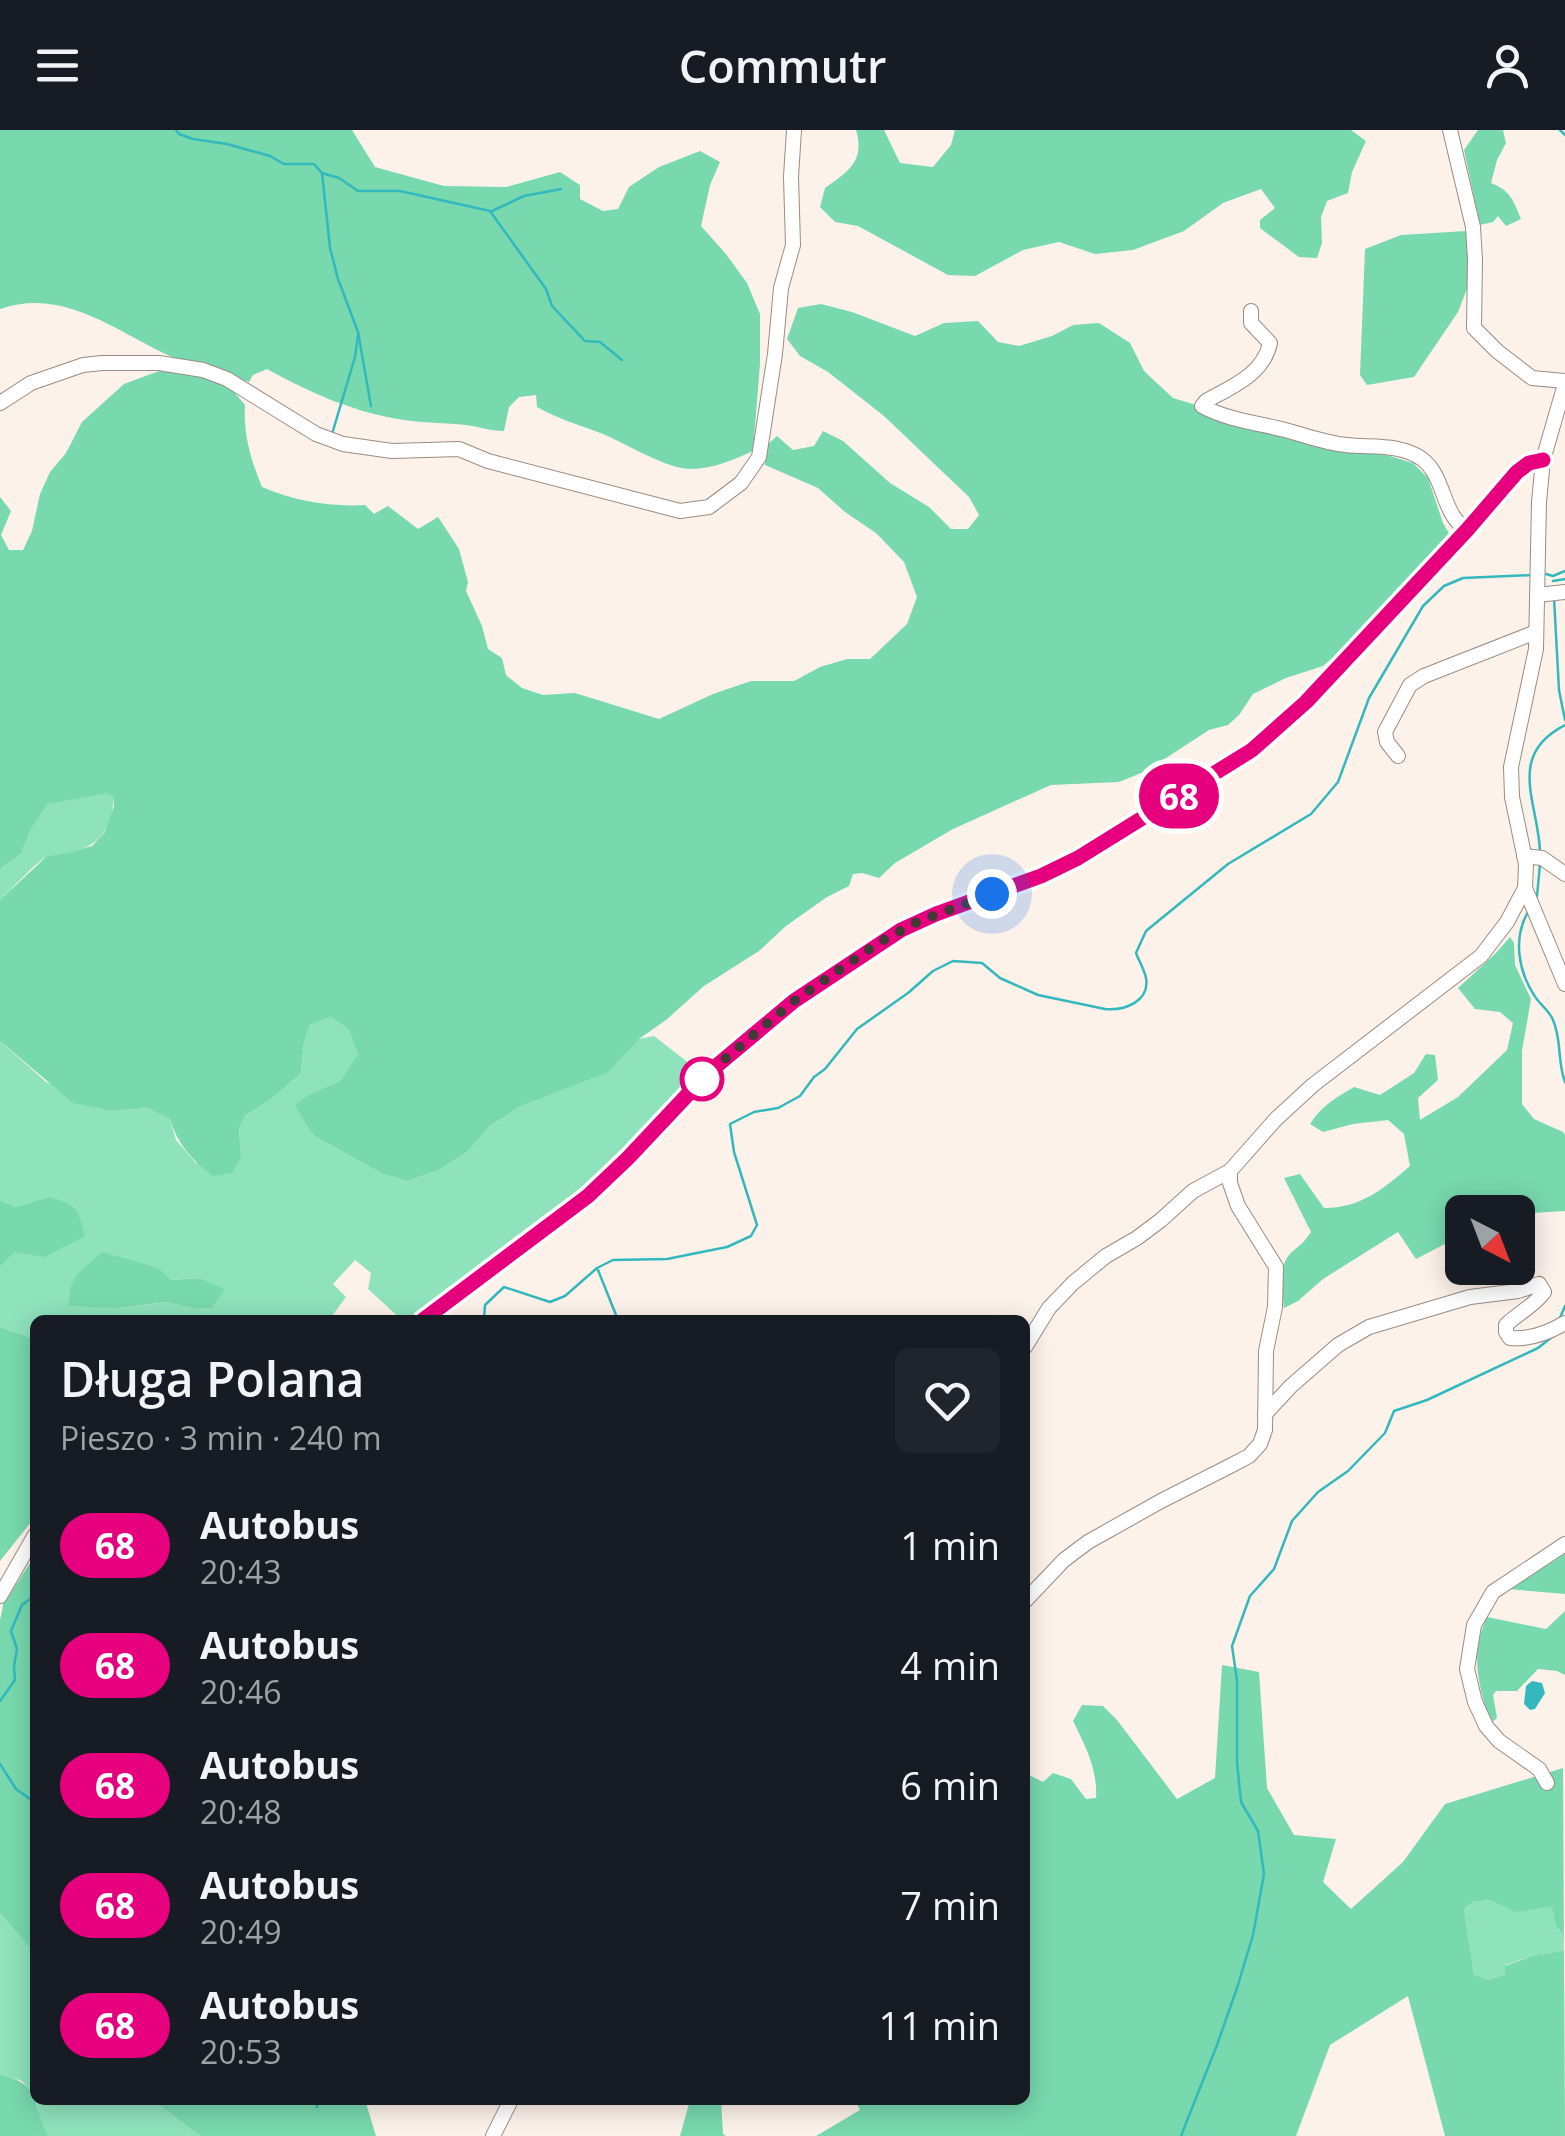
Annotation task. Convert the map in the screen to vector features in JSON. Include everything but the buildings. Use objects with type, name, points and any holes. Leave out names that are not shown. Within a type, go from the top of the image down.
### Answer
[{"type":"street","points":[[0,403],[31,383],[83,366],[158,363],[203,370],[228,379],[316,434],[342,444],[392,450],[458,448],[504,466],[680,511],[709,507],[741,483],[759,457],[781,288],[793,246],[794,130]]},
{"type":"street","points":[[1030,1339],[1049,1308],[1072,1283],[1149,1229],[1194,1190],[1230,1171],[1313,1084],[1481,956],[1508,922],[1525,888],[1532,857],[1512,797],[1510,768],[1547,592],[1538,568],[1540,481],[1565,383],[1532,378],[1474,328],[1473,227],[1450,130]]},
{"type":"street","points":[[1251,312],[1251,324],[1270,343],[1266,358],[1244,380],[1202,406],[1317,440],[1376,446],[1422,458],[1457,524],[1467,530]]},
{"type":"street","points":[[430,1315],[588,1196],[708,1073],[794,1001],[901,930],[1078,858],[1252,750],[1306,702],[1517,472],[1529,463],[1543,460]]},
{"type":"street","points":[[1507,485],[1521,480],[1540,481]]},
{"type":"street","points":[[1398,756],[1387,742],[1386,732],[1410,685],[1536,632]]},
{"type":"street","points":[[1532,857],[1565,874]]},
{"type":"street","points":[[1525,888],[1565,984]]},
{"type":"street","points":[[1030,1596],[1088,1542],[1249,1456],[1260,1444],[1265,1430],[1266,1351],[1275,1307],[1276,1267],[1238,1206],[1230,1171]]},
{"type":"street","points":[[1265,1414],[1320,1360],[1369,1326],[1470,1297],[1539,1284],[1544,1292],[1506,1325],[1506,1332],[1510,1338],[1521,1339],[1559,1326]]},
{"type":"street","points":[[1546,1783],[1539,1769],[1499,1741],[1486,1726],[1467,1669],[1474,1625],[1493,1592],[1565,1544]]},
{"type":"street","points":[[0,1596],[30,1545]]},
{"type":"street","points":[[493,2136],[508,2105]]},
{"type":"green space","points":[[0,130],[352,130],[375,167],[444,186],[506,187],[560,172],[580,185],[580,199],[603,211],[618,209],[629,187],[659,167],[700,151],[720,162],[710,185],[701,226],[747,283],[760,314],[753,451],[708,467],[682,468],[537,407],[536,395],[519,397],[509,407],[504,431],[386,417],[334,401],[267,369],[253,375],[249,382],[190,364],[72,309],[25,303],[0,309]]},
{"type":"green space","points":[[856,130],[884,130],[900,163],[933,167],[951,145],[955,130],[1351,130],[1366,141],[1352,172],[1348,193],[1327,201],[1321,217],[1322,243],[1317,258],[1299,257],[1260,228],[1260,220],[1275,208],[1261,189],[1223,203],[1184,231],[1133,250],[1095,254],[1059,242],[1023,250],[975,276],[948,275],[858,226],[835,222],[820,207],[825,188],[853,164],[858,150]]},
{"type":"green space","points":[[1478,130],[1503,130],[1506,143],[1491,183],[1510,197],[1521,219],[1506,226],[1498,216],[1493,222],[1480,225],[1464,150]]},
{"type":"green space","points":[[1466,231],[1470,281],[1458,312],[1414,377],[1367,385],[1360,375],[1365,249],[1401,235]]},
{"type":"green space","points":[[821,304],[915,336],[944,323],[978,321],[998,342],[1019,346],[1073,325],[1099,323],[1130,343],[1144,371],[1173,398],[1220,419],[1334,451],[1373,451],[1413,463],[1428,478],[1451,537],[1323,666],[1253,694],[1228,725],[1209,730],[1146,771],[1119,782],[1051,785],[953,829],[895,863],[879,878],[853,874],[849,886],[827,897],[759,951],[704,986],[639,1039],[608,1072],[521,1106],[490,1126],[468,1151],[439,1170],[407,1181],[381,1173],[309,1130],[295,1105],[311,1093],[340,1081],[358,1054],[349,1030],[331,1017],[310,1025],[301,1073],[246,1115],[239,1128],[241,1157],[232,1173],[213,1176],[187,1151],[170,1119],[148,1108],[113,1111],[73,1103],[0,1041],[0,900],[47,856],[92,846],[105,832],[114,806],[113,797],[107,793],[47,804],[21,854],[0,869],[0,497],[11,511],[1,535],[9,550],[23,550],[50,472],[66,453],[82,422],[124,384],[159,371],[182,372],[213,380],[234,392],[245,405],[249,447],[262,487],[312,502],[365,505],[374,514],[388,506],[418,529],[438,517],[459,549],[468,582],[466,591],[488,649],[502,658],[506,675],[522,688],[543,695],[575,693],[659,719],[751,681],[794,681],[847,659],[870,659],[907,624],[917,597],[904,562],[876,533],[818,488],[765,465],[765,447],[777,436],[793,450],[814,446],[823,431],[843,441],[890,483],[929,507],[951,529],[968,529],[979,515],[969,497],[884,416],[828,372],[800,356],[787,339],[798,308]]},
{"type":"green space","points":[[107,792],[113,797],[113,808],[103,834],[80,850],[46,857],[0,900],[0,869],[21,854],[46,804]]},
{"type":"green space","points":[[1510,937],[1515,965],[1531,999],[1522,1051],[1522,1104],[1534,1119],[1565,1135],[1565,1211],[1535,1213],[1535,1195],[1445,1195],[1445,1244],[1416,1259],[1398,1232],[1284,1308],[1285,1263],[1311,1232],[1284,1178],[1300,1174],[1324,1208],[1337,1207],[1371,1196],[1410,1166],[1404,1134],[1388,1120],[1323,1132],[1310,1124],[1324,1107],[1354,1087],[1380,1095],[1414,1073],[1426,1054],[1435,1055],[1438,1080],[1418,1098],[1420,1120],[1458,1097],[1507,1050],[1513,1023],[1500,1012],[1475,1009],[1458,988]]},
{"type":"green space","points":[[331,1017],[349,1030],[359,1053],[340,1081],[311,1093],[296,1106],[309,1130],[381,1173],[407,1181],[439,1170],[468,1151],[490,1126],[521,1106],[553,1093],[639,1039],[654,1036],[703,1074],[610,1166],[512,1246],[418,1315],[397,1315],[368,1289],[371,1273],[355,1260],[333,1284],[346,1297],[333,1315],[30,1315],[30,1337],[0,1327],[0,1267],[15,1252],[49,1197],[15,1207],[0,1200],[0,1041],[46,1082],[113,1111],[149,1108],[170,1119],[176,1140],[196,1163],[241,1157],[239,1128],[246,1115],[301,1073],[310,1025]],"holes":[[[200,1278],[224,1289],[212,1308],[196,1309],[168,1302],[118,1308],[170,1280]]]},
{"type":"green space","points":[[49,1197],[75,1209],[85,1236],[45,1257],[15,1252],[0,1267],[0,1200],[15,1207]]},
{"type":"green space","points":[[102,1252],[158,1268],[171,1280],[200,1278],[225,1289],[212,1308],[196,1309],[167,1302],[118,1308],[69,1306],[73,1281]]},
{"type":"green space","points":[[0,1327],[30,1337],[30,1523],[0,1561]]},
{"type":"green space","points":[[1565,1551],[1565,1594],[1508,1589],[1550,1563]]},
{"type":"green space","points":[[30,1563],[30,1948],[0,1913],[0,1581],[5,1602]]},
{"type":"green space","points":[[1565,1611],[1565,1675],[1538,1669],[1517,1691],[1496,1691],[1493,1695],[1497,1718],[1490,1724],[1477,1657],[1487,1617],[1546,1629]]},
{"type":"green space","points":[[1222,1665],[1259,1672],[1267,1788],[1294,1835],[1336,1839],[1323,1882],[1351,1909],[1403,1862],[1445,1804],[1563,1768],[1564,1951],[1565,2136],[1445,2136],[1408,1996],[1330,2045],[1296,2136],[816,2136],[860,2110],[858,2105],[1030,2105],[1030,1776],[1043,1782],[1053,1773],[1071,1779],[1086,1799],[1096,1798],[1093,1768],[1073,1721],[1082,1705],[1103,1706],[1177,1799],[1215,1778]],"holes":[[[1490,1900],[1516,1912],[1552,1906],[1556,1926],[1563,1935],[1564,1951],[1532,1956],[1505,1966],[1505,1974],[1489,1980],[1474,1974],[1464,1909],[1473,1902]]]},
{"type":"green space","points":[[1490,1900],[1502,1905],[1553,1906],[1564,1952],[1532,1956],[1506,1965],[1505,1974],[1489,1980],[1474,1974],[1464,1909],[1473,1902]]},
{"type":"green space","points":[[0,1913],[30,1948],[30,2090],[22,2081],[0,2074]]},
{"type":"green space","points":[[0,2074],[30,2090],[30,2105],[37,2105],[49,2136],[0,2136]]},
{"type":"green space","points":[[37,2105],[159,2105],[200,2136],[49,2136]]},
{"type":"green space","points":[[159,2105],[367,2105],[376,2136],[200,2136]]},
{"type":"green space","points":[[689,2105],[721,2105],[726,2136],[680,2136]]},
{"type":"water","points":[[1532,1681],[1542,1683],[1545,1693],[1535,1709],[1530,1710],[1524,1704],[1526,1686]]},
{"type":"waterway","points":[[176,130],[193,139],[227,144],[284,164],[314,164],[322,173],[339,178],[358,191],[400,191],[490,211],[546,289],[552,306],[585,341],[600,342],[622,360]]},
{"type":"waterway","points":[[1560,130],[1565,135]]},
{"type":"waterway","points":[[322,173],[330,248],[358,332],[371,406]]},
{"type":"waterway","points":[[492,211],[524,196],[561,189]]},
{"type":"waterway","points":[[332,434],[358,335]]},
{"type":"waterway","points":[[1546,574],[1553,576],[1565,571]]},
{"type":"waterway","points":[[484,1315],[485,1305],[504,1287],[550,1302],[565,1296],[597,1268],[613,1260],[667,1259],[727,1247],[751,1236],[757,1225],[734,1152],[730,1124],[800,1096],[857,1029],[933,971],[953,961],[982,963],[1000,978],[1038,995],[1105,1009],[1134,1003],[1146,986],[1136,953],[1146,931],[1228,864],[1311,814],[1338,782],[1369,698],[1423,606],[1444,586],[1463,578],[1533,575]]},
{"type":"waterway","points":[[1553,581],[1565,579]]},
{"type":"waterway","points":[[1554,598],[1559,690],[1565,720]]},
{"type":"waterway","points":[[1540,851],[1531,798],[1531,765],[1536,750],[1547,737],[1565,725]]},
{"type":"waterway","points":[[1535,901],[1540,864]]},
{"type":"waterway","points":[[1528,912],[1520,932],[1521,965],[1534,995],[1553,1020],[1565,1082]]},
{"type":"waterway","points":[[598,1270],[616,1315]]},
{"type":"waterway","points":[[1559,1320],[1565,1306]]},
{"type":"waterway","points":[[1181,2136],[1237,1988],[1253,1935],[1264,1874],[1258,1831],[1241,1802],[1237,1762],[1237,1680],[1232,1646],[1250,1596],[1274,1569],[1292,1521],[1318,1492],[1348,1471],[1385,1433],[1394,1411],[1427,1400],[1538,1348],[1552,1337]]},
{"type":"waterway","points":[[0,1701],[15,1680],[17,1649],[11,1631],[22,1605],[30,1599]]},
{"type":"waterway","points":[[0,1764],[16,1789],[30,1799]]},
{"type":"bus line","name":"68","points":[[430,1315],[588,1196],[708,1073],[794,1001],[901,930],[1078,858],[1252,750],[1306,702],[1517,472],[1529,463],[1543,460]]},
{"type":"route","points":[[702,1079],[794,1001],[880,942],[917,922],[992,894]]}]
